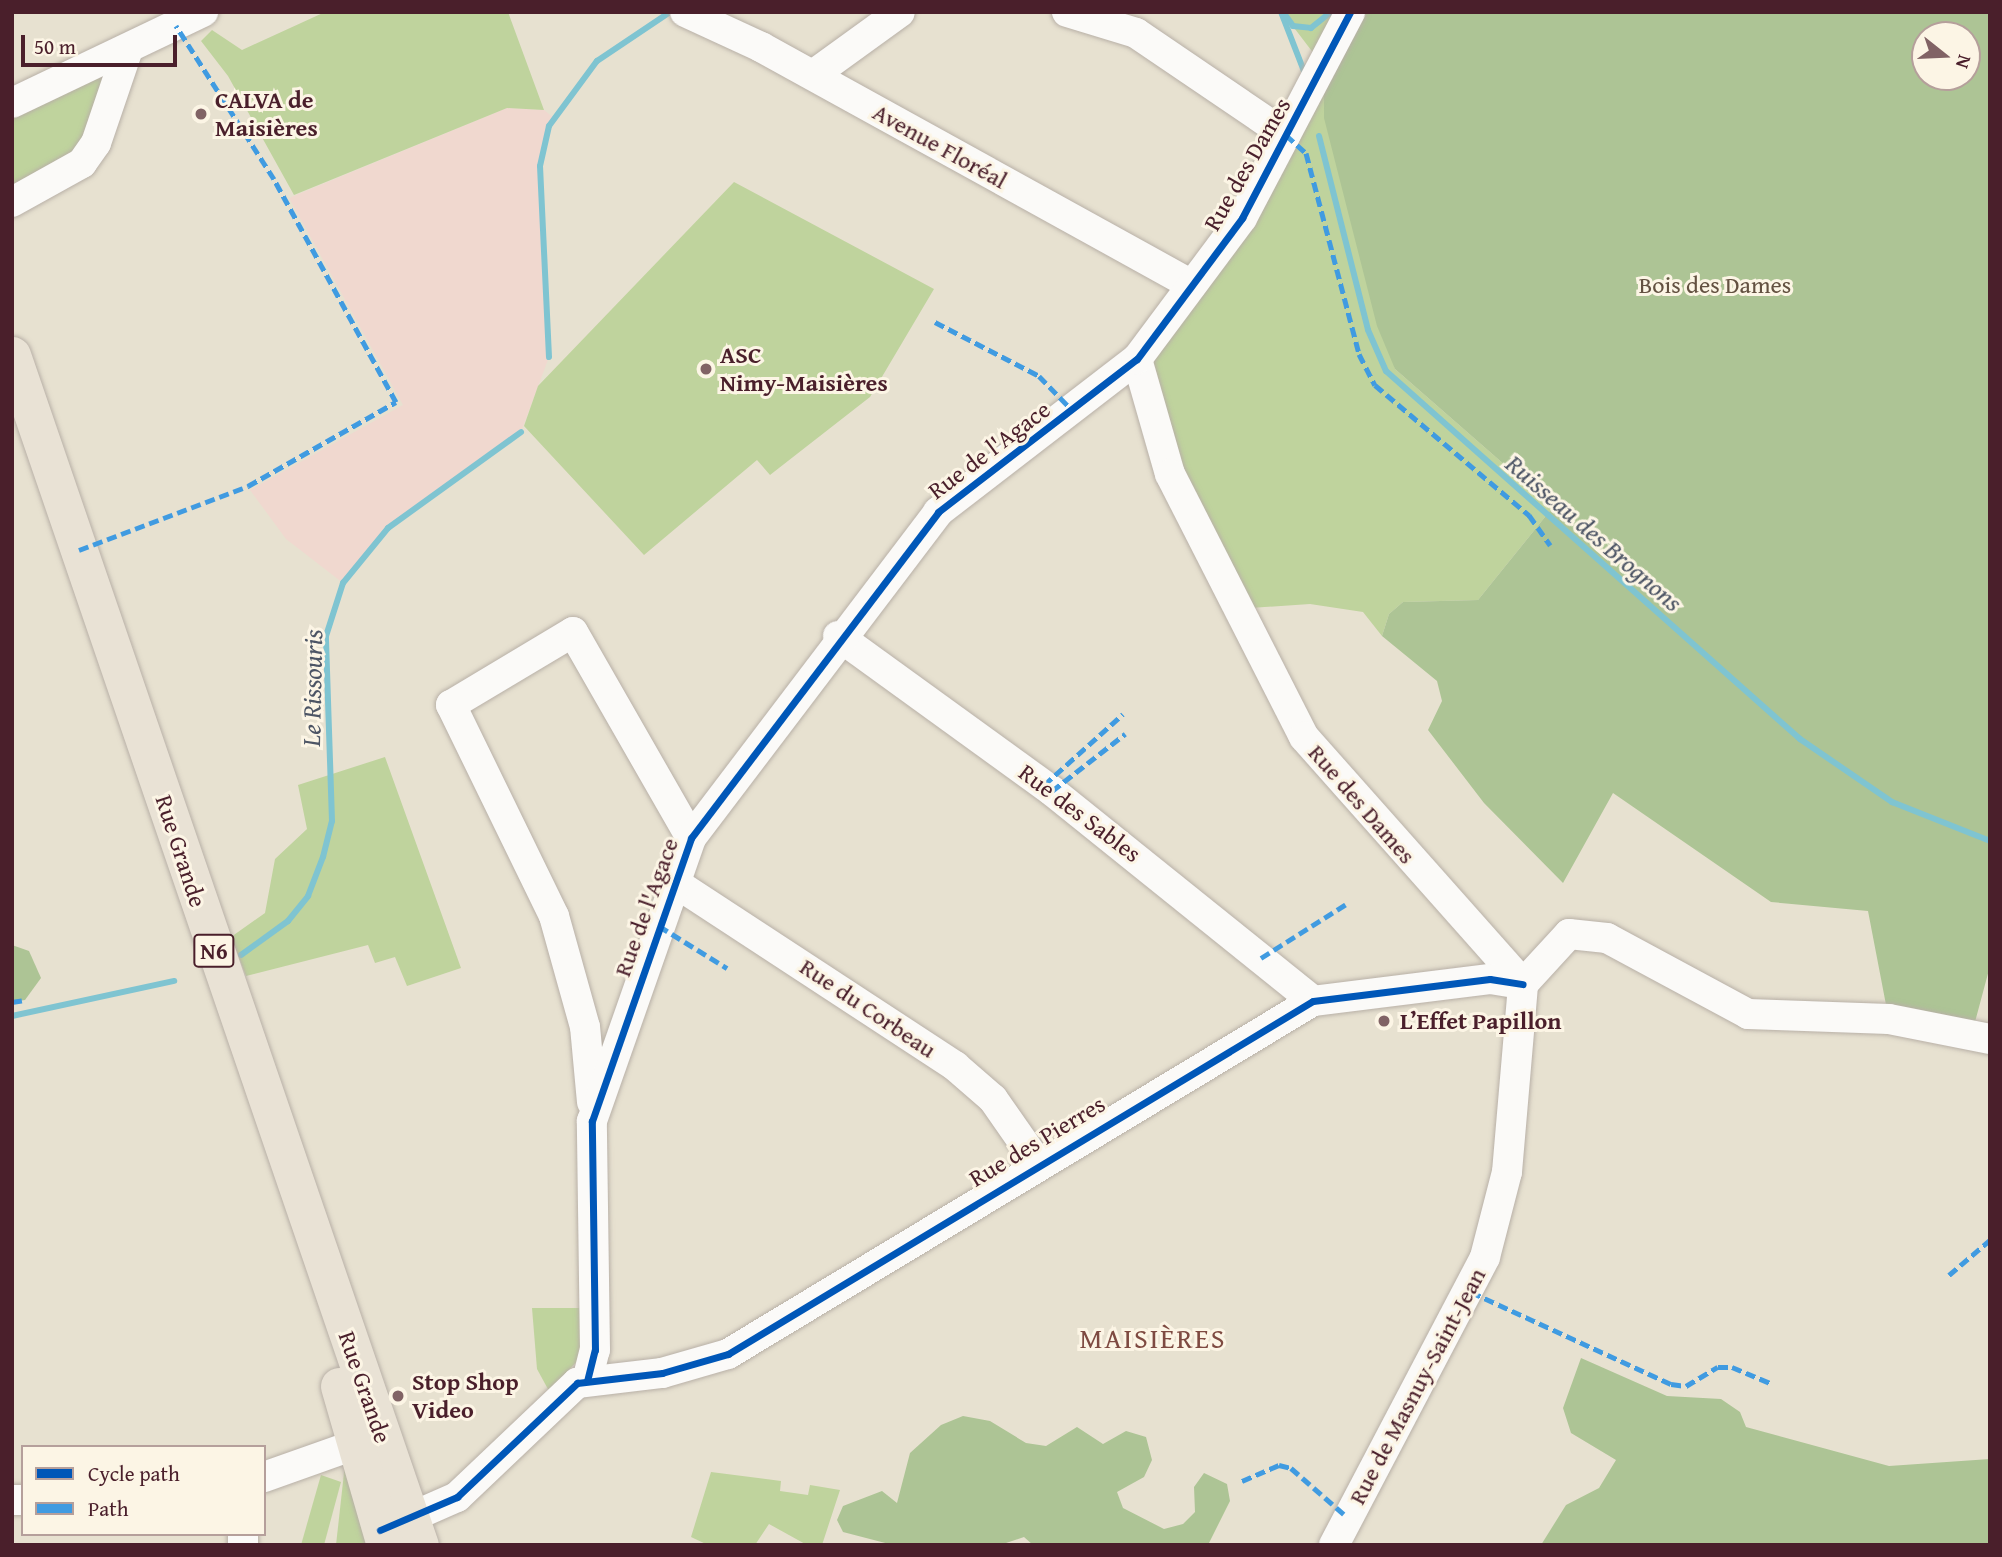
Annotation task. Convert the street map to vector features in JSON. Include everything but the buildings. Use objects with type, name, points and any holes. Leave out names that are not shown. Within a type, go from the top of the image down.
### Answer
[{"type":"main road","name":"Rue Grande","points":[[12,355],[399,1534]]},
{"type":"main road","name":"Rue Grande","points":[[12,428],[357,1444],[399,1534]]},
{"type":"street","points":[[12,103],[127,52],[203,12]]},
{"type":"street","points":[[813,75],[900,12]]},
{"type":"street","points":[[1067,12],[1136,33],[1286,135]]},
{"type":"street","name":"Rue des Dames","points":[[1350,12],[1242,218],[1137,359],[1170,474],[1304,737],[1523,984]]},
{"type":"street","name":"Avenue Floréal","points":[[686,14],[813,75],[1192,285]]},
{"type":"street","points":[[12,202],[82,163],[96,143],[127,52]]},
{"type":"street","name":"Rue de l'Agace","points":[[592,1121],[691,838],[838,636],[938,512],[1137,359]]},
{"type":"street","name":"Rue de l'Agace","points":[[587,1381],[595,1350],[592,1121],[585,1027],[554,916],[452,705],[573,632],[691,838]]},
{"type":"street","name":"Rue des Sables","points":[[838,636],[1052,791],[1314,1002]]},
{"type":"street","name":"Rue du Corbeau","points":[[674,882],[955,1066],[993,1099],[1037,1162]]},
{"type":"street","points":[[1523,984],[1544,954],[1580,931],[1607,938],[1748,1014],[1889,1019],[1990,1039]]},
{"type":"street","name":"Rue des Pierres","points":[[587,1381],[662,1373],[728,1354],[1037,1162],[1314,1002],[1490,979],[1523,984]]},
{"type":"street","name":"Rue de Masnuy-Saint-Jean","points":[[1335,1545],[1485,1257],[1507,1172],[1523,984]]},
{"type":"street","points":[[399,1534],[457,1497],[566,1390],[587,1381]]},
{"type":"street","points":[[266,1476],[357,1444]]},
{"type":"shaded area","points":[[507,108],[544,110],[554,118],[540,166],[549,357],[521,432],[388,528],[343,583],[286,539],[250,490],[403,405],[289,198]]},
{"type":"green space","points":[[325,12],[508,12],[544,110],[507,108],[294,195],[228,76],[201,41],[212,30],[242,50]]},
{"type":"green space","points":[[1282,12],[1350,12],[1395,369],[1553,507],[1478,600],[1403,602],[1389,614],[1382,636],[1363,612],[1310,604],[1235,609],[1137,359],[1324,67]]},
{"type":"green space","name":"Bois des Dames","points":[[1350,12],[1990,12],[1990,966],[1975,1022],[1887,1010],[1868,911],[1771,902],[1613,793],[1563,883],[1484,803],[1428,730],[1442,701],[1437,681],[1382,636],[1389,614],[1403,602],[1478,600],[1553,507],[1395,369],[1377,326],[1324,118],[1324,66]]},
{"type":"green space","points":[[99,72],[106,78],[77,153],[12,192],[12,114]]},
{"type":"green space","name":"ASC Nimy-Maisières","points":[[734,182],[934,289],[870,397],[770,475],[757,460],[644,555],[524,426],[538,386]]},
{"type":"green space","points":[[385,757],[461,968],[407,986],[395,957],[375,963],[368,945],[246,976],[231,937],[265,913],[275,859],[307,829],[298,785]]},
{"type":"green space","points":[[12,945],[29,951],[41,978],[25,1000],[12,1002]]},
{"type":"green space","points":[[532,1308],[583,1308],[581,1357],[549,1391],[537,1369]]},
{"type":"green space","points":[[1581,1358],[1667,1396],[1721,1399],[1740,1412],[1746,1427],[1889,1466],[1990,1459],[1990,1545],[1541,1545],[1566,1505],[1599,1488],[1616,1460],[1571,1433],[1563,1408]]},
{"type":"green space","points":[[963,1416],[990,1421],[1026,1443],[1046,1446],[1077,1427],[1103,1444],[1126,1431],[1146,1437],[1152,1460],[1144,1477],[1117,1492],[1123,1508],[1164,1529],[1183,1524],[1195,1512],[1194,1487],[1204,1473],[1227,1484],[1230,1501],[1208,1545],[1033,1545],[1024,1537],[1000,1545],[893,1545],[843,1532],[837,1520],[843,1506],[882,1491],[897,1503],[910,1453],[941,1425]]},
{"type":"green space","points":[[345,1464],[371,1545],[336,1545]]},
{"type":"green space","points":[[711,1472],[781,1481],[780,1491],[808,1495],[810,1485],[840,1490],[822,1545],[807,1545],[769,1524],[755,1545],[708,1545],[691,1537]]},
{"type":"green space","points":[[321,1475],[341,1482],[324,1545],[301,1545]]},
{"type":"waterway","points":[[549,357],[540,166],[549,126],[597,61],[670,12]]},
{"type":"waterway","points":[[1281,12],[1305,74]]},
{"type":"waterway","name":"Le Rissouris","points":[[1283,12],[1293,26],[1311,28],[1331,12]]},
{"type":"waterway","name":"Ruisseau des Brognons","points":[[1319,136],[1368,330],[1386,371],[1800,739],[1892,802],[1990,841]]},
{"type":"waterway","name":"Le Rissouris","points":[[241,955],[288,921],[308,896],[323,857],[332,821],[326,636],[343,583],[388,528],[521,432]]},
{"type":"waterway","points":[[12,1016],[174,981]]},
{"type":"marked path","points":[[79,550],[248,486],[396,402],[274,179],[176,26]]},
{"type":"marked path","points":[[1286,135],[1306,153],[1359,354],[1375,385],[1529,515],[1550,545]]},
{"type":"marked path","points":[[935,322],[1039,376],[1073,411]]},
{"type":"marked path","points":[[1044,785],[1123,714]]},
{"type":"marked path","points":[[1052,791],[1125,734]]},
{"type":"marked path","points":[[1261,958],[1348,903]]},
{"type":"marked path","points":[[659,926],[727,968]]},
{"type":"marked path","points":[[12,1002],[25,1000]]},
{"type":"marked path","points":[[1949,1275],[1990,1240]]},
{"type":"marked path","points":[[1471,1292],[1671,1384],[1686,1386],[1718,1367],[1732,1367],[1770,1383]]},
{"type":"marked path","points":[[1242,1481],[1279,1465],[1291,1468],[1347,1517]]},
{"type":"cycle path","points":[[587,1381],[595,1350],[592,1121],[691,838],[938,512],[1137,359],[1242,218],[1350,12]]},
{"type":"cycle path","points":[[380,1530],[457,1497],[577,1383],[662,1373],[728,1354],[1313,1001],[1490,979],[1523,984]]},
{"type":"place","name":"CALVA de Maisières","points":[[201,114]]},
{"type":"place","name":"ASC Nimy-Maisières","points":[[706,369]]},
{"type":"place","name":"L’Effet Papillon","points":[[1384,1021]]},
{"type":"place","name":"Stop Shop Video","points":[[398,1396]]},
{"type":"district","name":"MAISIÈRES","points":[[1153,1338]]}]
